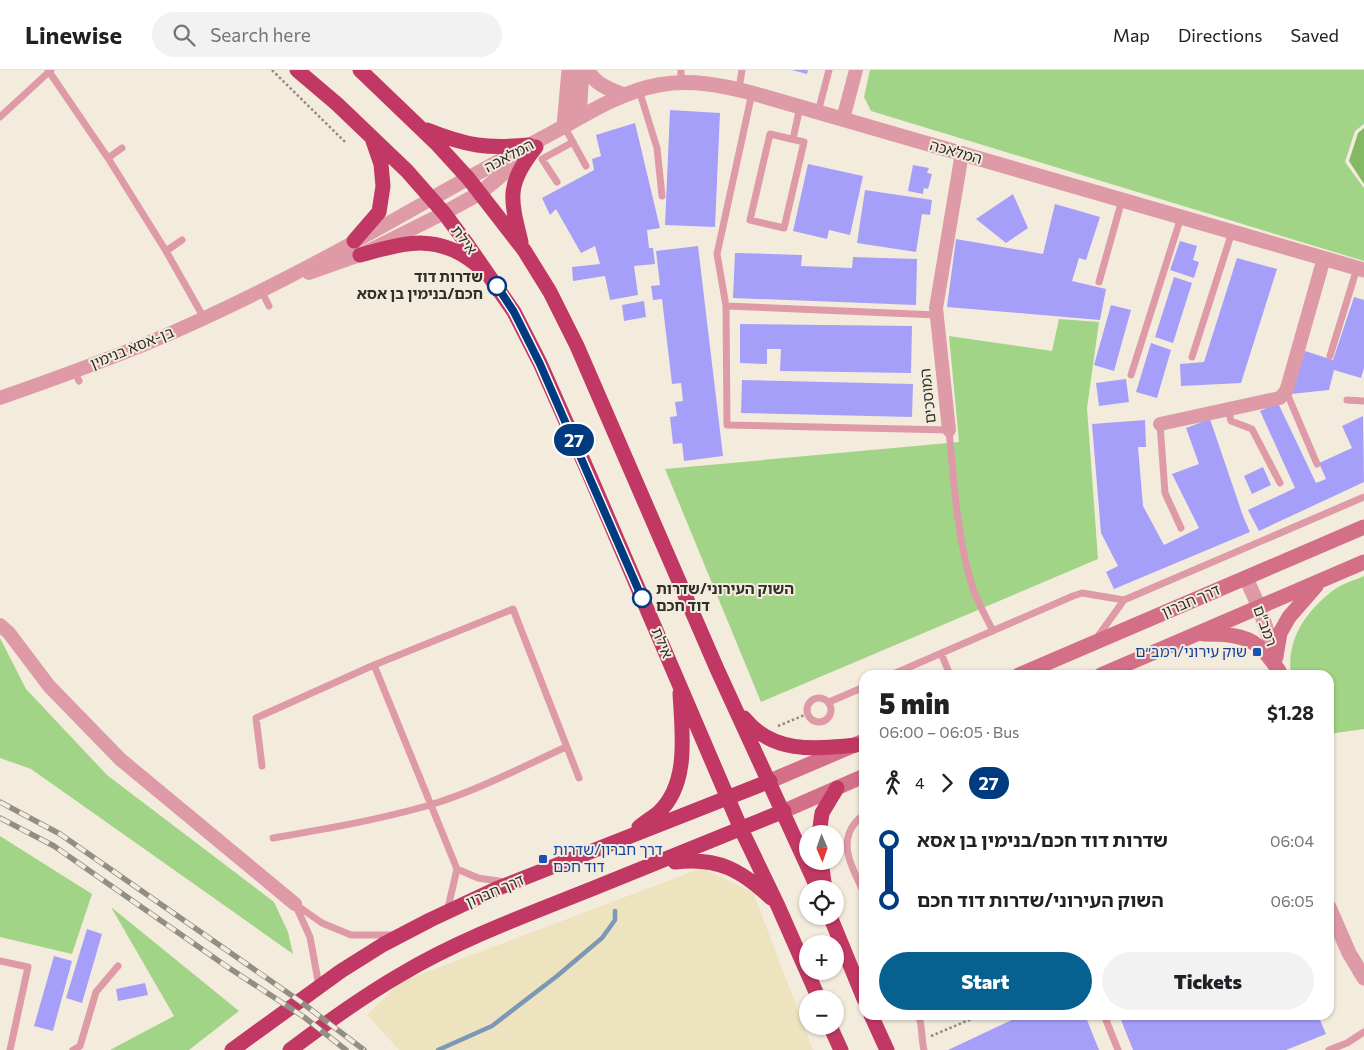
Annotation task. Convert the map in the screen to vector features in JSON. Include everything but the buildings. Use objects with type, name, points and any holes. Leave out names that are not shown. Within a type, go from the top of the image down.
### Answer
[{"type":"highway","name":"אילת","points":[[297,70],[337,104],[407,171],[444,213],[514,312],[540,364],[680,684],[741,829],[778,906],[814,990]]},
{"type":"highway","points":[[360,70],[419,126],[468,178],[524,250],[550,292],[577,346],[730,697],[814,880]]},
{"type":"highway","points":[[419,126],[463,143],[504,147],[533,146]]},
{"type":"highway","points":[[357,248],[379,212],[383,186],[382,164],[371,137]]},
{"type":"highway","points":[[524,250],[513,208],[514,186],[523,162],[533,146]]},
{"type":"highway","points":[[357,248],[426,242],[468,257],[488,273]]},
{"type":"highway","points":[[623,839],[659,812],[680,774],[683,752],[680,684]]},
{"type":"highway","points":[[730,697],[746,720],[764,737],[786,745],[810,748],[859,743]]},
{"type":"highway","name":"דרך חברון","points":[[232,1050],[319,986],[376,948],[447,912],[512,883],[770,781]]},
{"type":"highway","points":[[820,825],[822,813],[837,788]]},
{"type":"highway","points":[[290,1050],[360,1000],[401,974],[510,921],[784,811]]},
{"type":"highway","points":[[656,864],[690,860],[731,868],[751,880],[778,906]]},
{"type":"highway","points":[[834,925],[859,987]]},
{"type":"highway","points":[[873,1020],[887,1050]]},
{"type":"highway","points":[[834,1035],[841,1050]]},
{"type":"main road","name":"דרך חברון","points":[[1031,670],[1364,527]]},
{"type":"main road","points":[[1113,670],[1364,562]]},
{"type":"main road","points":[[1278,667],[1280,632],[1288,617],[1321,581]]},
{"type":"main road","points":[[1197,634],[1222,634],[1242,638],[1258,645],[1278,667]]},
{"type":"main road","name":"דרך חברון","points":[[770,781],[859,743]]},
{"type":"main road","points":[[784,811],[859,778]]},
{"type":"street","points":[[558,130],[569,70]]},
{"type":"street","points":[[579,118],[582,70]]},
{"type":"street","points":[[588,70],[590,76],[624,96]]},
{"type":"street","points":[[843,119],[856,70]]},
{"type":"street","name":"המלאכה","points":[[468,178],[533,146],[579,118],[624,96],[681,76],[745,91],[1361,269]]},
{"type":"street","name":"המלאכה","points":[[480,193],[533,146]]},
{"type":"street","name":"המוסכים","points":[[949,430],[936,316],[937,296],[962,154]]},
{"type":"street","name":"בן-אסא בנימין","points":[[357,248],[431,199],[468,178]]},
{"type":"street","name":"בן-אסא בנימין","points":[[0,398],[76,376],[261,290],[444,213],[480,193]]},
{"type":"street","points":[[1160,424],[1280,398],[1286,392],[1324,258]]},
{"type":"street","name":"רמב\"ם","points":[[1246,578],[1259,607],[1278,667]]},
{"type":"street","points":[[0,625],[9,633],[50,686],[113,752],[295,904]]},
{"type":"street","points":[[1334,920],[1364,978]]},
{"type":"street","points":[[1339,932],[1364,965]]},
{"type":"lane","points":[[742,70],[745,91],[717,254],[726,306],[727,426],[949,430]]},
{"type":"lane","points":[[818,112],[829,70]]},
{"type":"lane","points":[[0,117],[50,71],[108,158],[204,318]]},
{"type":"lane","points":[[639,90],[657,148],[662,196]]},
{"type":"lane","points":[[793,139],[800,107]]},
{"type":"lane","points":[[558,130],[573,142],[586,166]]},
{"type":"lane","points":[[770,134],[793,139],[804,142],[784,228],[750,220],[770,134]]},
{"type":"lane","points":[[557,182],[542,159],[573,142]]},
{"type":"lane","points":[[108,158],[122,148]]},
{"type":"lane","points":[[1100,282],[1122,200]]},
{"type":"lane","points":[[1131,375],[1181,217]]},
{"type":"lane","points":[[1192,357],[1232,232]]},
{"type":"lane","points":[[166,252],[182,240]]},
{"type":"lane","points":[[1330,356],[1361,269]]},
{"type":"lane","points":[[261,290],[269,306]]},
{"type":"lane","points":[[726,306],[936,316]]},
{"type":"lane","points":[[1286,392],[1317,464]]},
{"type":"lane","points":[[1347,400],[1364,401]]},
{"type":"lane","points":[[1228,409],[1231,421],[1252,430],[1280,483]]},
{"type":"lane","points":[[1160,424],[1165,492],[1181,528]]},
{"type":"lane","name":"המוסכים","points":[[949,430],[961,538],[968,571],[974,590],[993,631]]},
{"type":"lane","points":[[1093,643],[1124,600],[1364,497]]},
{"type":"lane","points":[[902,670],[1082,593],[1124,600]]},
{"type":"lane","points":[[262,766],[256,718],[374,665],[512,609],[579,778]]},
{"type":"lane","points":[[941,653],[948,670]]},
{"type":"lane","points":[[374,665],[457,869],[447,912]]},
{"type":"lane","points":[[829,702],[859,689]]},
{"type":"lane","points":[[822,697],[829,702],[831,713],[826,720],[816,722],[807,714],[807,706],[813,699],[822,697]]},
{"type":"lane","points":[[273,838],[359,823],[431,805],[566,747]]},
{"type":"lane","points":[[859,818],[850,829],[846,841],[849,859],[859,882]]},
{"type":"lane","points":[[457,869],[478,878],[512,883]]},
{"type":"lane","points":[[295,904],[322,923],[351,935],[402,935]]},
{"type":"lane","points":[[295,904],[310,937],[319,986]]},
{"type":"lane","points":[[0,962],[28,967],[10,1050]]},
{"type":"lane","points":[[73,1050],[80,1046],[96,992],[118,966]]},
{"type":"lane","points":[[921,1020],[924,1050]]},
{"type":"lane","points":[[1106,1020],[1118,1050]]},
{"type":"lane","points":[[1329,1050],[1364,1032]]},
{"type":"path","points":[[272,70],[346,143]]},
{"type":"path","points":[[760,733],[807,714]]},
{"type":"path","points":[[922,1040],[969,1020]]},
{"type":"green space","points":[[870,70],[1364,70],[1364,124],[1355,131],[1345,162],[1364,188],[1364,261],[871,111],[864,97]]},
{"type":"green space","points":[[1364,128],[1364,184],[1349,161],[1358,133]]},
{"type":"green space","points":[[1059,319],[1099,322],[1087,408],[1098,559],[761,702],[665,469],[959,442],[949,336],[1052,351]]},
{"type":"green space","points":[[1364,576],[1364,729],[1334,733],[1334,670],[1291,670],[1290,662],[1295,637],[1307,616],[1325,597],[1346,583]]},
{"type":"green space","points":[[0,638],[26,689],[107,775],[274,902],[288,932],[293,954],[31,769],[0,758]]},
{"type":"green space","points":[[0,836],[92,894],[72,954],[0,937]]},
{"type":"green space","points":[[111,907],[239,1011],[189,1050],[110,1050],[174,1016]]},
{"type":"sand","points":[[702,868],[753,892],[799,1013],[799,1035],[807,1035],[813,1050],[399,1050],[367,1015],[400,982]]},
{"type":"waterway","points":[[438,1050],[492,1026],[557,976],[602,938],[615,920],[615,911]]},
{"type":"railway","points":[[0,802],[60,834],[301,1002],[364,1050]]},
{"type":"railway","points":[[0,818],[54,846],[226,966],[304,1017],[346,1050]]},
{"type":"bus line","name":"27","points":[[497,286],[514,312],[540,364],[642,598]]},
{"type":"place","name":"שדרות דוד חכם/בנימין בן אסא","points":[[497,286]]},
{"type":"place","name":"השוק העירוני/שדרות דוד חכם","points":[[642,598]]},
{"type":"place","name":"שוק עירוני/רמב״ם","points":[[1257,652]]},
{"type":"place","name":"דרך חברון/שדרות דוד חכם","points":[[543,859]]}]
